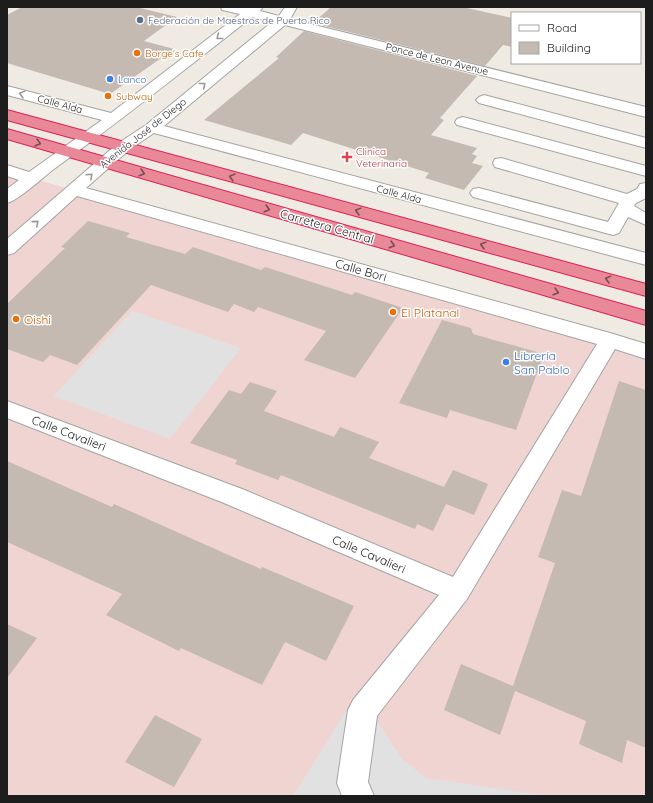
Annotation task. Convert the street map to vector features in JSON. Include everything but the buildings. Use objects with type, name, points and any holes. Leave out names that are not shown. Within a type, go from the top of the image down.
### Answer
[{"type":"highway","name":"Carretera Central","points":[[7,115],[646,290]]},
{"type":"highway","name":"Carretera Central","points":[[7,134],[646,318]]},
{"type":"street","name":"Ponce de Leon Avenue","points":[[227,7],[254,10],[282,21],[646,112]]},
{"type":"street","name":"Avenida José de Diego","points":[[7,249],[123,147],[152,128],[282,21],[291,7]]},
{"type":"street","points":[[7,198],[31,178],[114,118],[254,10]]},
{"type":"street","name":"Calle Alda","points":[[7,90],[114,118]]},
{"type":"street","points":[[484,100],[646,143]]},
{"type":"street","points":[[464,122],[646,171]]},
{"type":"street","name":"Calle Alda","points":[[152,128],[646,260]]},
{"type":"street","points":[[501,163],[626,204],[646,220]]},
{"type":"street","points":[[7,170],[31,178]]},
{"type":"street","points":[[479,193],[613,229],[626,204],[644,192],[646,188]]},
{"type":"street","name":"Calle Bori","points":[[74,190],[610,340],[646,352]]},
{"type":"street","points":[[358,796],[352,783],[363,710],[458,591],[610,340]]},
{"type":"street","name":"Calle Cavalieri","points":[[7,410],[233,496],[458,591]]},
{"type":"shaded area","points":[[7,170],[646,352],[646,796],[7,796]]},
{"type":"shaded area","points":[[132,311],[241,348],[170,439],[54,396]]},
{"type":"shaded area","points":[[358,692],[402,759],[426,778],[549,796],[293,796]]},
{"type":"place","name":"Federación de Maestros de Puerto Rico","points":[[140,20]]},
{"type":"place","name":"Borge's Cafe","points":[[137,53]]},
{"type":"place","name":"Lanco","points":[[110,79]]},
{"type":"place","name":"Subway","points":[[108,96]]},
{"type":"place","name":"Clinica Veterinaria","points":[[347,157]]},
{"type":"place","name":"El Platanal","points":[[393,312]]},
{"type":"place","name":"Oishi","points":[[16,319]]},
{"type":"place","name":"Librería San Pablo","points":[[506,362]]}]
